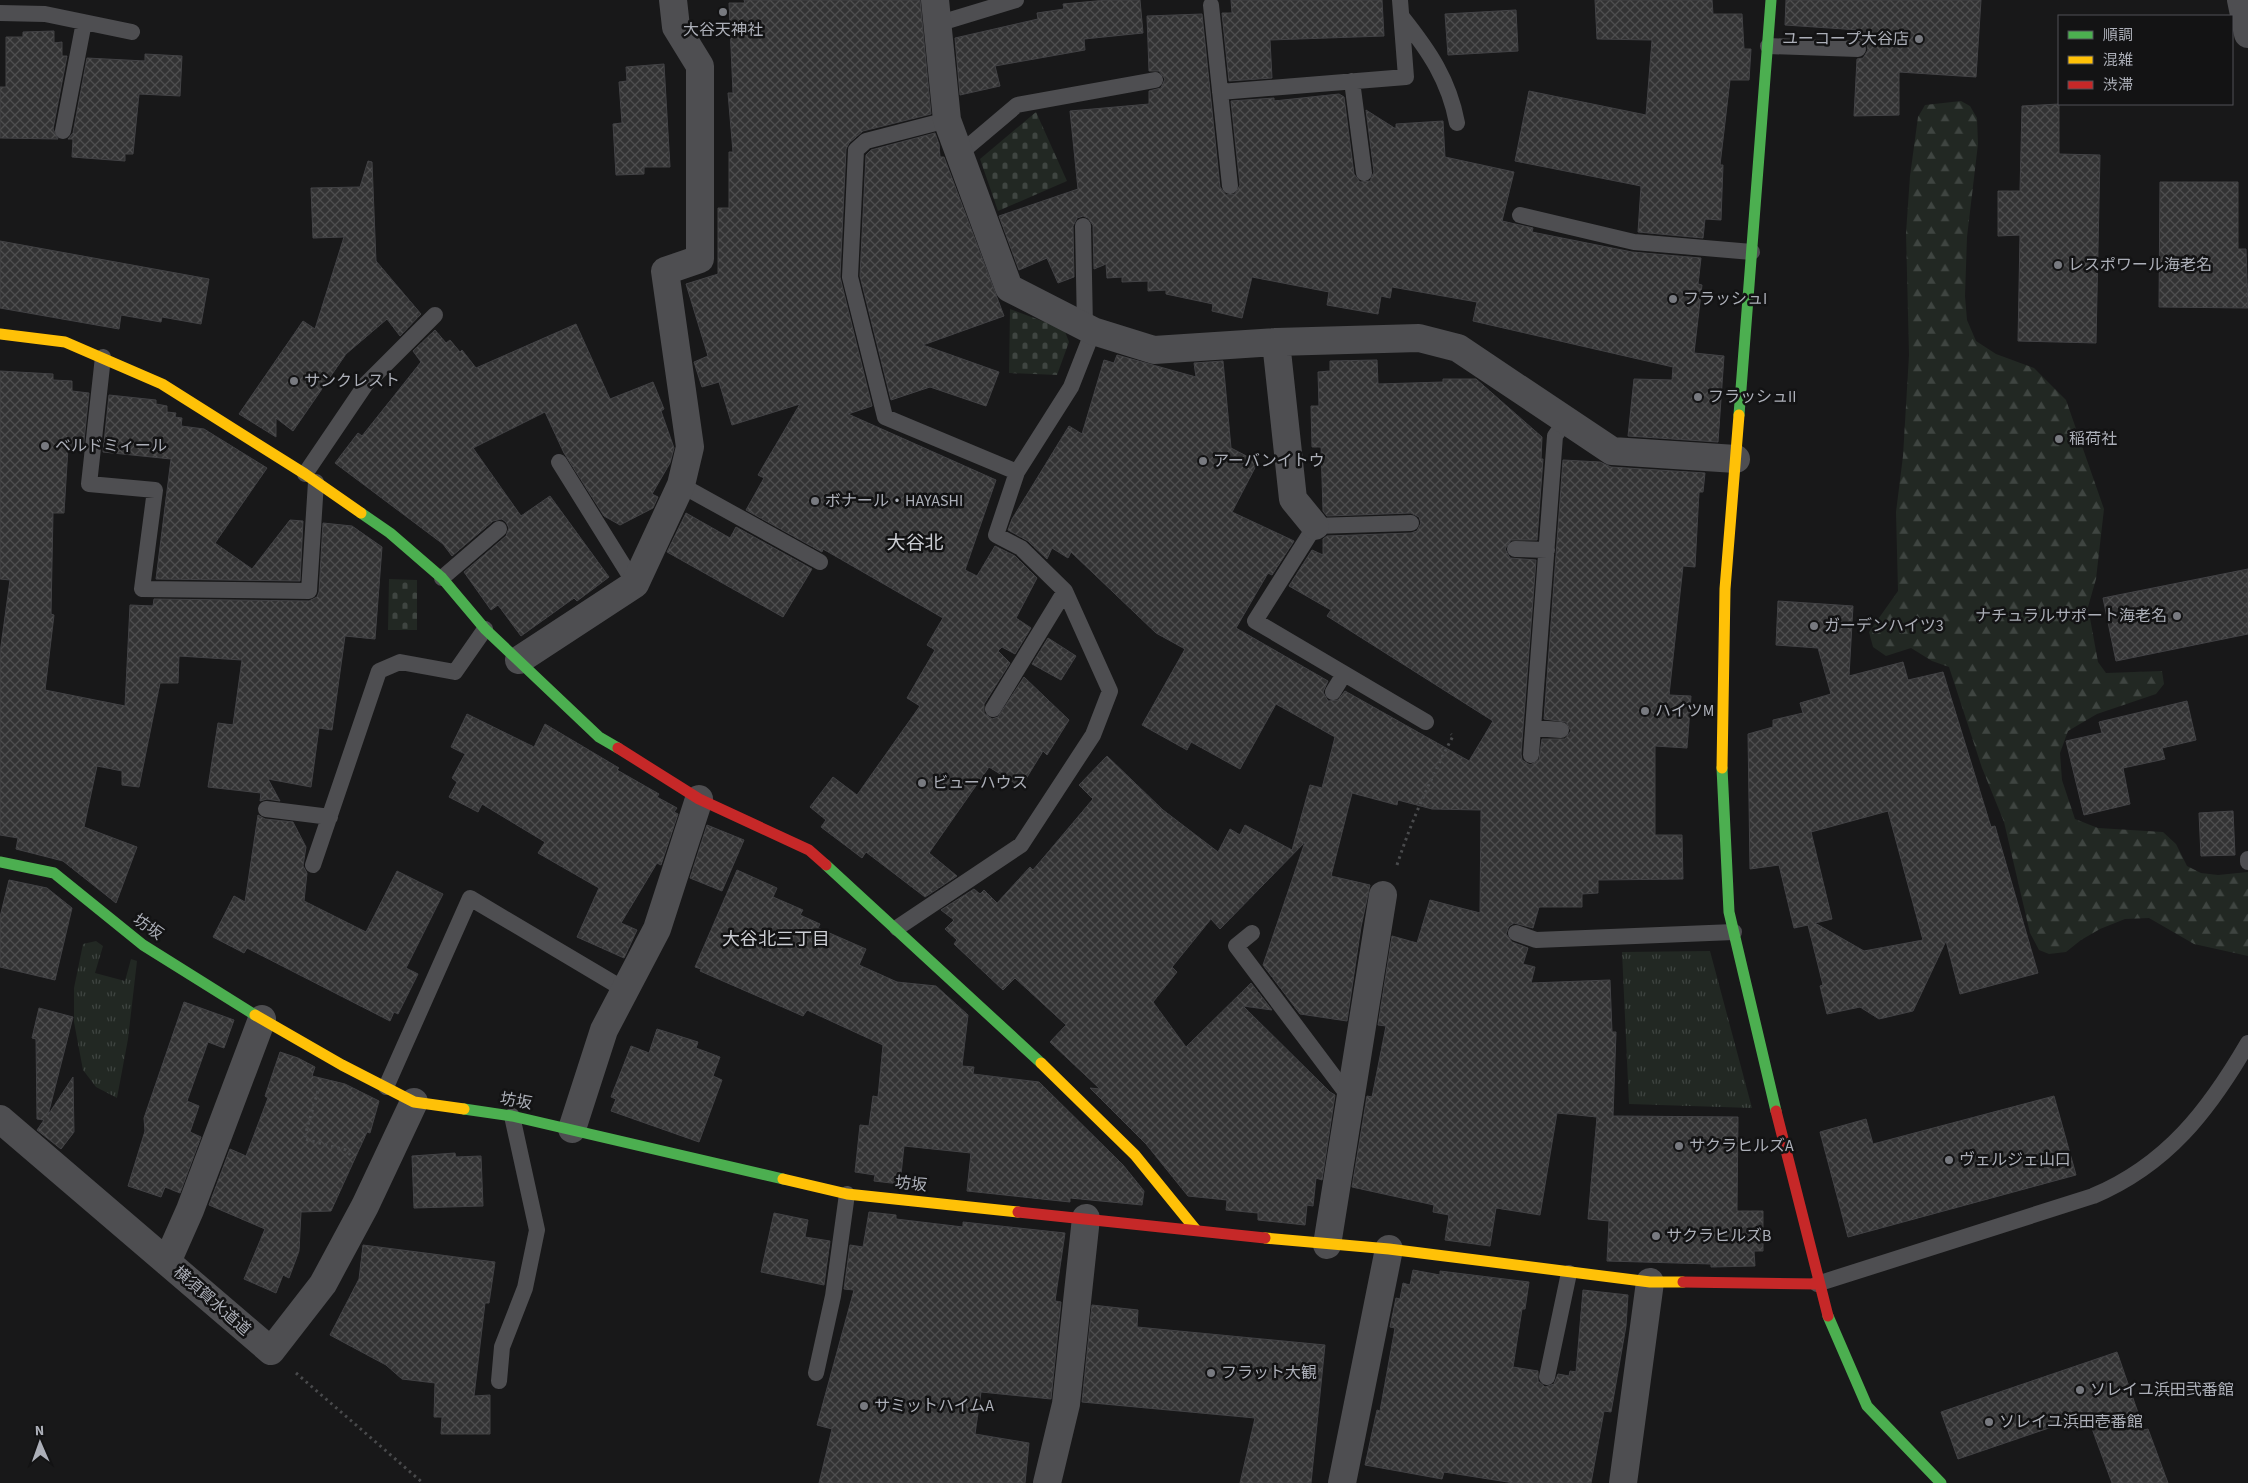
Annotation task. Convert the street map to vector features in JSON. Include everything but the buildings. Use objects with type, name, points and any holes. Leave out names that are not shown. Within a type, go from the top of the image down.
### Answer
[{"type":"street","points":[[519,660],[635,584],[681,485],[690,447],[665,272],[700,259],[700,66],[676,26],[673,0]]},
{"type":"street","points":[[1772,0],[1725,589],[1721,754],[1729,912],[1817,1284],[1826,1311],[1867,1406],[1941,1483]]},
{"type":"street","points":[[2240,0],[2248,34]]},
{"type":"street","points":[[936,12],[947,120],[958,155],[1009,288],[1089,329],[1154,350],[1276,342],[1419,338],[1458,348],[1612,450],[1736,459]]},
{"type":"street","points":[[0,334],[65,342],[104,357],[162,384],[310,478],[390,533],[442,578],[485,629],[599,737],[699,799],[809,850],[897,928],[1061,1081],[1135,1155],[1196,1230]]},
{"type":"street","points":[[1276,342],[1293,499],[1315,526]]},
{"type":"street","points":[[572,1129],[604,1030],[657,929],[699,799]]},
{"type":"street","name":"坊坂","points":[[0,862],[54,873],[143,945],[262,1019],[414,1102],[512,1116],[847,1194],[1327,1245],[1389,1249],[1650,1282],[1817,1284]]},
{"type":"street","points":[[1327,1245],[1383,895]]},
{"type":"street","points":[[167,1262],[190,1210],[262,1019]]},
{"type":"street","points":[[271,1351],[323,1284],[373,1189],[414,1102]]},
{"type":"street","name":"横須賀水道道","points":[[0,1119],[271,1351]]},
{"type":"street","points":[[1048,1483],[1066,1404],[1086,1218]]},
{"type":"street","points":[[1342,1483],[1389,1249]]},
{"type":"street","points":[[1623,1483],[1650,1282]]},
{"type":"lane","points":[[936,12],[1016,0]]},
{"type":"lane","points":[[1220,92],[1406,77],[1400,0]]},
{"type":"lane","points":[[1211,5],[1230,186]]},
{"type":"lane","points":[[0,13],[45,14],[132,32]]},
{"type":"lane","points":[[1402,18],[1432,57],[1452,100],[1457,123]]},
{"type":"lane","points":[[63,131],[84,22]]},
{"type":"lane","points":[[1768,46],[1858,49]]},
{"type":"lane","points":[[958,155],[1017,104],[1155,80]]},
{"type":"lane","points":[[1352,81],[1364,174]]},
{"type":"lane","points":[[947,120],[866,141],[856,150],[850,277],[884,417],[1017,472]]},
{"type":"lane","points":[[1520,216],[1634,242],[1752,252]]},
{"type":"lane","points":[[897,928],[1020,846],[1093,735],[1110,691],[1065,591],[1021,548],[996,535],[1017,472],[1071,387],[1089,329],[1083,226]]},
{"type":"lane","points":[[104,357],[90,484],[155,490],[142,589],[309,591],[310,478],[366,384],[435,315]]},
{"type":"lane","points":[[1531,755],[1555,436],[1566,420]]},
{"type":"lane","points":[[559,462],[635,584]]},
{"type":"lane","points":[[681,485],[820,562]]},
{"type":"lane","points":[[1411,523],[1315,526],[1255,621],[1426,722]]},
{"type":"lane","points":[[442,578],[500,529]]},
{"type":"lane","points":[[1515,549],[1547,550]]},
{"type":"lane","points":[[993,708],[1065,591]]},
{"type":"lane","points":[[313,865],[379,671],[400,662],[456,672],[485,629]]},
{"type":"lane","points":[[1333,692],[1344,674]]},
{"type":"lane","points":[[1534,728],[1561,730]]},
{"type":"lane","points":[[266,809],[330,817]]},
{"type":"lane","points":[[386,1087],[470,898],[625,990]]},
{"type":"lane","points":[[1516,933],[1536,940],[1734,932]]},
{"type":"lane","points":[[1252,933],[1236,946],[1350,1098]]},
{"type":"lane","points":[[1817,1284],[2093,1196],[2118,1186],[2169,1150],[2214,1097],[2248,1043]]},
{"type":"lane","points":[[499,1381],[502,1347],[525,1288],[537,1230],[512,1116]]},
{"type":"lane","points":[[816,1373],[832,1296],[847,1194]]},
{"type":"lane","points":[[1546,1377],[1569,1273]]},
{"type":"path","points":[[1383,895],[1396,868],[1423,795],[1453,736]]},
{"type":"path","points":[[327,1056],[304,1139],[346,1150],[373,1189]]},
{"type":"path","points":[[271,1351],[423,1483]]},
{"type":"green space","points":[[1961,101],[1970,106],[1977,118],[1978,144],[1967,237],[1965,296],[1967,320],[1976,341],[1996,354],[2034,368],[2066,400],[2104,509],[2096,579],[2088,607],[2098,662],[2106,673],[2162,671],[2164,684],[2156,694],[2097,714],[2068,731],[2060,753],[2062,780],[2075,819],[2098,828],[2163,832],[2176,844],[2187,866],[2201,873],[2218,875],[2248,872],[2248,956],[2194,944],[2149,918],[2125,919],[2100,929],[2081,940],[2066,952],[2049,954],[2039,950],[2030,933],[2004,822],[1982,768],[1949,667],[1932,661],[1911,648],[1886,656],[1873,647],[1869,632],[1898,591],[1896,512],[1903,456],[1909,355],[1906,233],[1910,176],[1918,117],[1925,105]]},
{"type":"green space","points":[[1036,112],[1067,181],[998,211],[980,159]]},
{"type":"green space","points":[[1010,309],[1064,329],[1069,342],[1057,375],[1009,373]]},
{"type":"green space","points":[[389,579],[417,580],[417,630],[388,630]]},
{"type":"green space","points":[[96,941],[103,946],[95,973],[125,981],[131,959],[137,961],[128,1039],[117,1098],[96,1087],[83,1070],[74,1022],[74,988],[83,944]]},
{"type":"green space","points":[[1710,951],[1752,1108],[1629,1104],[1622,952]]},
{"type":"traffic: fast","points":[[1739,415],[1771,0]]},
{"type":"traffic: fast","points":[[361,513],[390,533],[442,578],[485,629],[599,737],[618,748]]},
{"type":"traffic: fast","points":[[1722,768],[1729,912],[1776,1111]]},
{"type":"traffic: fast","points":[[0,862],[54,873],[143,945],[255,1015]]},
{"type":"traffic: fast","points":[[826,865],[1041,1063]]},
{"type":"traffic: fast","points":[[464,1109],[512,1116],[783,1179]]},
{"type":"traffic: fast","points":[[1828,1316],[1867,1406],[1941,1483]]},
{"type":"traffic: slow","points":[[0,334],[65,342],[162,384],[305,474],[361,513]]},
{"type":"traffic: slow","points":[[1722,768],[1725,589],[1739,415]]},
{"type":"traffic: slow","points":[[255,1015],[342,1065],[414,1102],[464,1109]]},
{"type":"traffic: slow","points":[[1041,1063],[1135,1155],[1196,1230]]},
{"type":"traffic: slow","points":[[783,1179],[847,1194],[1018,1212]]},
{"type":"traffic: slow","points":[[1265,1238],[1389,1249],[1650,1282],[1683,1282]]},
{"type":"traffic: jam","points":[[618,748],[699,799],[809,850],[826,865]]},
{"type":"traffic: jam","points":[[1776,1111],[1828,1316]]},
{"type":"traffic: jam","points":[[1018,1212],[1265,1238]]},
{"type":"traffic: jam","points":[[1683,1282],[1817,1284]]},
{"type":"place","name":"大谷天神社","points":[[723,12]]},
{"type":"place","name":"ユーコープ大谷店","points":[[1919,39]]},
{"type":"place","name":"レスポワール海老名","points":[[2058,265]]},
{"type":"place","name":"フラッシュI","points":[[1673,299]]},
{"type":"place","name":"サンクレスト","points":[[294,381]]},
{"type":"place","name":"フラッシュII","points":[[1698,397]]},
{"type":"place","name":"稲荷社","points":[[2059,439]]},
{"type":"place","name":"ベルドミィール","points":[[45,446]]},
{"type":"place","name":"アーバンイトウ","points":[[1203,461]]},
{"type":"place","name":"ボナール・HAYASHI","points":[[815,501]]},
{"type":"place","name":"ナチュラルサポート海老名","points":[[2177,616]]},
{"type":"place","name":"ガーデンハイツ3","points":[[1814,626]]},
{"type":"place","name":"ハイツM","points":[[1645,711]]},
{"type":"place","name":"ビューハウス","points":[[922,783]]},
{"type":"place","name":"サクラヒルズA","points":[[1679,1146]]},
{"type":"place","name":"ヴェルジェ山口","points":[[1949,1160]]},
{"type":"place","name":"サクラヒルズB","points":[[1656,1236]]},
{"type":"place","name":"フラット大観","points":[[1211,1373]]},
{"type":"place","name":"ソレイユ浜田弐番館","points":[[2080,1390]]},
{"type":"place","name":"サミットハイムA","points":[[864,1406]]},
{"type":"place","name":"ソレイユ浜田壱番館","points":[[1989,1422]]},
{"type":"district","name":"大谷北","points":[[915,543]]},
{"type":"district","name":"大谷北三丁目","points":[[776,939]]}]
